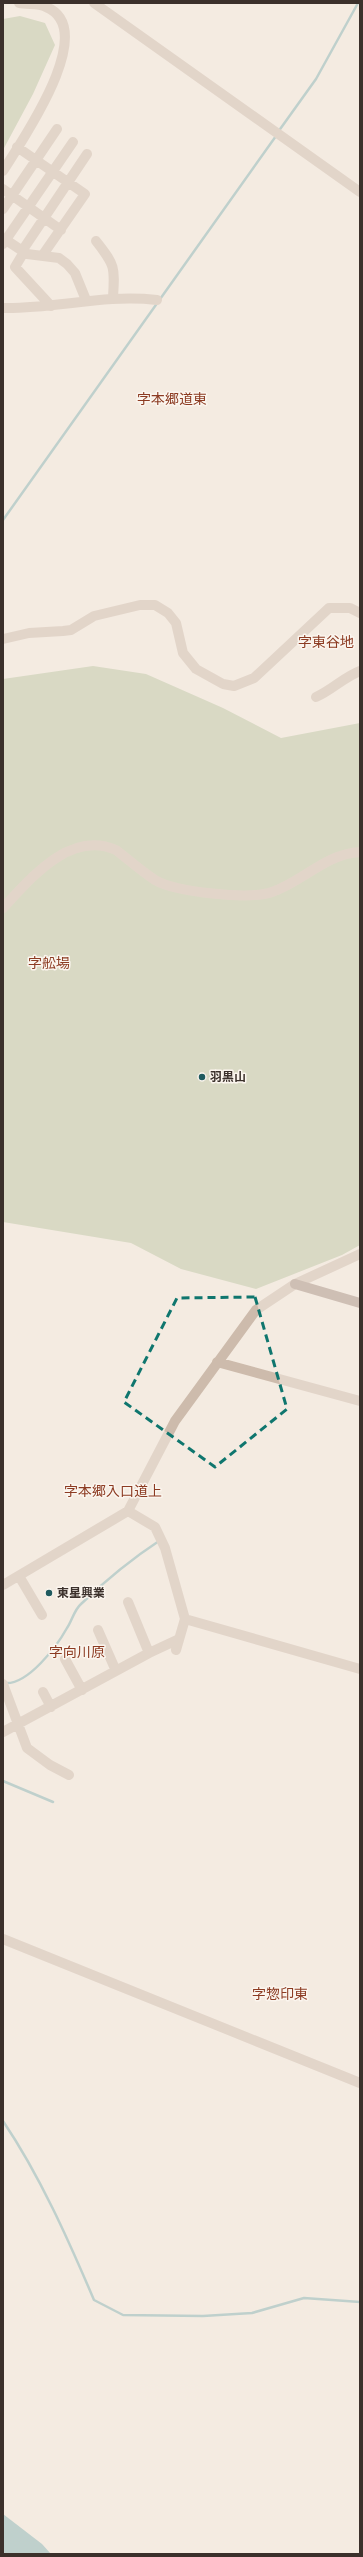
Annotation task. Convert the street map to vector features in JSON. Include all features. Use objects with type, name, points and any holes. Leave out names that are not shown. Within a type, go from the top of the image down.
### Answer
[{"type":"street","points":[[3,171],[40,112],[63,57],[64,38],[62,24],[55,14],[46,7],[19,3]]},
{"type":"street","points":[[94,3],[360,192]]},
{"type":"street","points":[[3,209],[57,129]]},
{"type":"street","points":[[73,142],[4,241],[23,251],[42,256],[59,258],[68,264],[75,273],[86,300]]},
{"type":"street","points":[[17,148],[85,194],[42,256]]},
{"type":"street","points":[[51,306],[15,267],[23,251],[44,218],[88,154]]},
{"type":"street","points":[[3,189],[60,230]]},
{"type":"street","points":[[96,241],[111,261],[115,271],[113,297]]},
{"type":"street","points":[[3,308],[51,306],[113,297],[157,300]]},
{"type":"street","points":[[3,638],[29,633],[63,632],[71,630],[94,616],[140,605],[155,605],[168,613],[176,623],[183,653],[196,669],[223,684],[234,686],[254,678],[329,608],[350,608],[360,613]]},
{"type":"street","points":[[316,697],[331,690],[350,675],[360,671]]},
{"type":"street","points":[[3,908],[54,860],[69,850],[81,846],[112,848],[156,880],[170,885],[206,893],[252,896],[272,892],[336,856],[360,852]]},
{"type":"street","points":[[3,1585],[128,1511],[175,1421],[256,1310],[295,1284],[360,1254]]},
{"type":"street","points":[[295,1284],[360,1303]]},
{"type":"street","points":[[217,1362],[360,1401]]},
{"type":"street","points":[[128,1511],[155,1527],[165,1548],[185,1619],[176,1650]]},
{"type":"street","points":[[19,1576],[42,1615]]},
{"type":"street","points":[[128,1602],[149,1653]]},
{"type":"street","points":[[185,1619],[360,1668]]},
{"type":"street","points":[[98,1630],[116,1671]]},
{"type":"street","points":[[3,1732],[149,1653],[179,1639]]},
{"type":"street","points":[[65,1659],[82,1690]]},
{"type":"street","points":[[3,1684],[17,1725],[27,1748],[50,1765],[69,1775]]},
{"type":"street","points":[[42,1692],[51,1707]]},
{"type":"street","points":[[3,1939],[360,2083]]},
{"type":"highlighted area","points":[[255,1297],[287,1409],[215,1467],[124,1402],[177,1298]]},
{"type":"green space","points":[[20,16],[45,23],[55,45],[33,94],[3,150],[3,19]]},
{"type":"green space","points":[[93,666],[146,674],[223,708],[281,738],[360,723],[360,1245],[342,1255],[256,1289],[181,1269],[131,1243],[3,1222],[3,679]]},
{"type":"water","points":[[3,2514],[42,2544],[51,2554],[3,2554]]},
{"type":"waterway","points":[[278,132],[316,79],[358,3]]},
{"type":"waterway","points":[[3,520],[276,136]]},
{"type":"waterway","points":[[5,1683],[14,1682],[23,1678],[41,1663],[62,1636],[79,1606],[118,1571],[159,1541]]},
{"type":"waterway","points":[[3,1781],[53,1802]]},
{"type":"waterway","points":[[3,2121],[29,2164],[64,2231],[94,2300],[123,2315],[203,2316],[252,2313],[304,2298],[360,2302]]},
{"type":"place","name":"羽黒山","points":[[202,1077]]},
{"type":"place","name":"東星興業","points":[[49,1593]]},
{"type":"district","name":"字本郷道東","points":[[172,399]]},
{"type":"district","name":"字東谷地","points":[[326,642]]},
{"type":"district","name":"字舩場","points":[[49,963]]},
{"type":"district","name":"字本郷入口道上","points":[[113,1491]]},
{"type":"district","name":"字向川原","points":[[77,1652]]},
{"type":"district","name":"字惣印東","points":[[280,1994]]}]
